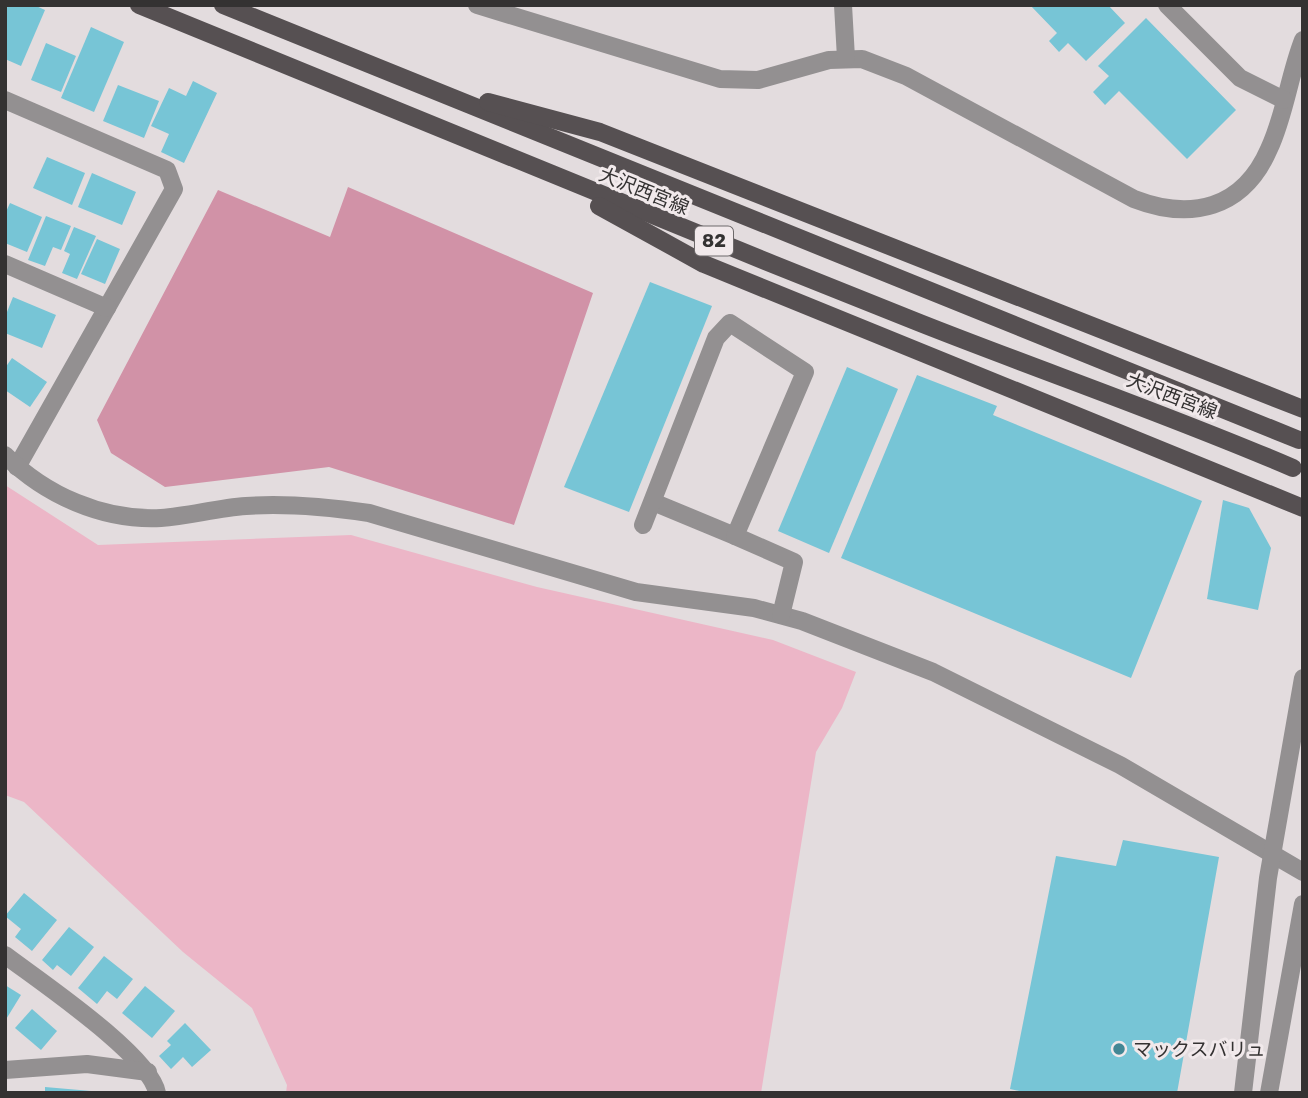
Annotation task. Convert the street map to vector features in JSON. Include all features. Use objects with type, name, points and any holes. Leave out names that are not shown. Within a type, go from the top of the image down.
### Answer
[{"type":"main road","name":"大沢西宮線","points":[[139,5],[534,170],[1293,468]]},
{"type":"main road","name":"大沢西宮線","points":[[223,5],[1299,440]]},
{"type":"main road","points":[[420,85],[600,132],[1303,409]]},
{"type":"main road","points":[[534,170],[704,264],[1303,508]]},
{"type":"street","points":[[477,5],[720,79],[758,80],[815,63],[846,58],[862,59],[906,76],[1134,199],[1155,207],[1180,210],[1221,204],[1251,180],[1270,147],[1303,40]]},
{"type":"street","points":[[843,5],[846,58]]},
{"type":"street","points":[[1167,5],[1240,78],[1284,100]]},
{"type":"street","points":[[5,100],[166,170],[174,189],[107,308],[11,461],[46,489],[99,511],[158,518],[245,506],[323,506],[369,513],[636,592],[754,608],[781,615],[933,673],[1120,765],[1229,826],[1303,872]]},
{"type":"street","points":[[5,264],[107,308]]},
{"type":"street","points":[[643,525],[716,338],[730,323],[805,372],[735,536]]},
{"type":"street","points":[[653,502],[793,562],[781,615]]},
{"type":"street","points":[[1243,1093],[1268,878],[1303,678]]},
{"type":"street","points":[[1269,1093],[1303,904]]},
{"type":"street","points":[[5,955],[97,1026],[148,1072],[157,1093]]},
{"type":"street","points":[[5,1070],[87,1064],[148,1072]]},
{"type":"shaded area","points":[[348,187],[593,293],[514,525],[329,467],[165,487],[111,453],[97,420],[218,190],[330,237]]},
{"type":"shaded area","points":[[5,485],[98,545],[351,535],[537,587],[773,640],[856,672],[842,708],[816,752],[761,1093],[286,1093],[287,1085],[252,1008],[183,952],[24,802],[5,795]]},
{"type":"building","points":[[8,5],[34,5],[45,10],[21,66],[5,59],[5,13]]},
{"type":"building","points":[[1030,5],[1108,5],[1125,23],[1086,61],[1068,43],[1059,52],[1049,41],[1057,33]]},
{"type":"building","points":[[1146,18],[1236,110],[1187,159],[1119,91],[1105,105],[1093,92],[1109,76],[1098,66]]},
{"type":"building","points":[[91,27],[124,42],[94,112],[61,98]]},
{"type":"building","points":[[46,43],[76,56],[61,92],[31,80]]},
{"type":"building","points":[[193,81],[217,93],[184,163],[161,152],[169,134],[151,126],[169,88],[186,96]]},
{"type":"building","points":[[118,85],[159,101],[144,138],[103,121]]},
{"type":"building","points":[[47,157],[85,173],[72,205],[33,188]]},
{"type":"building","points":[[92,173],[136,192],[122,225],[78,207]]},
{"type":"building","points":[[10,203],[42,217],[27,252],[5,243],[5,214]]},
{"type":"building","points":[[46,216],[71,226],[61,250],[53,247],[45,266],[28,260]]},
{"type":"building","points":[[74,227],[96,236],[77,279],[62,273],[70,254],[64,251]]},
{"type":"building","points":[[97,239],[120,249],[105,284],[81,274]]},
{"type":"building","points":[[650,282],[712,306],[629,512],[564,487]]},
{"type":"building","points":[[13,297],[56,315],[42,348],[5,333],[5,317]]},
{"type":"building","points":[[12,358],[47,382],[30,407],[5,390],[5,368]]},
{"type":"building","points":[[847,367],[898,389],[829,553],[778,531]]},
{"type":"building","points":[[917,375],[997,406],[993,415],[1202,501],[1131,678],[841,558]]},
{"type":"building","points":[[1223,500],[1249,508],[1271,548],[1258,610],[1207,599]]},
{"type":"building","points":[[1123,840],[1219,857],[1177,1093],[1028,1093],[1010,1089],[1056,856],[1116,866]]},
{"type":"building","points":[[24,893],[57,920],[32,951],[15,937],[21,929],[5,916]]},
{"type":"building","points":[[69,927],[94,947],[71,976],[57,965],[53,970],[42,960]]},
{"type":"building","points":[[104,956],[133,979],[117,999],[107,991],[97,1004],[78,988]]},
{"type":"building","points":[[5,985],[21,995],[5,1021]]},
{"type":"building","points":[[145,986],[175,1011],[152,1038],[122,1013]]},
{"type":"building","points":[[32,1009],[57,1031],[41,1050],[15,1028]]},
{"type":"building","points":[[185,1023],[211,1050],[192,1067],[183,1057],[171,1069],[159,1056],[171,1045],[167,1041]]},
{"type":"building","points":[[45,1087],[91,1091],[91,1093],[45,1093]]},
{"type":"place","name":"マックスバリュ","points":[[1119,1049]]}]
